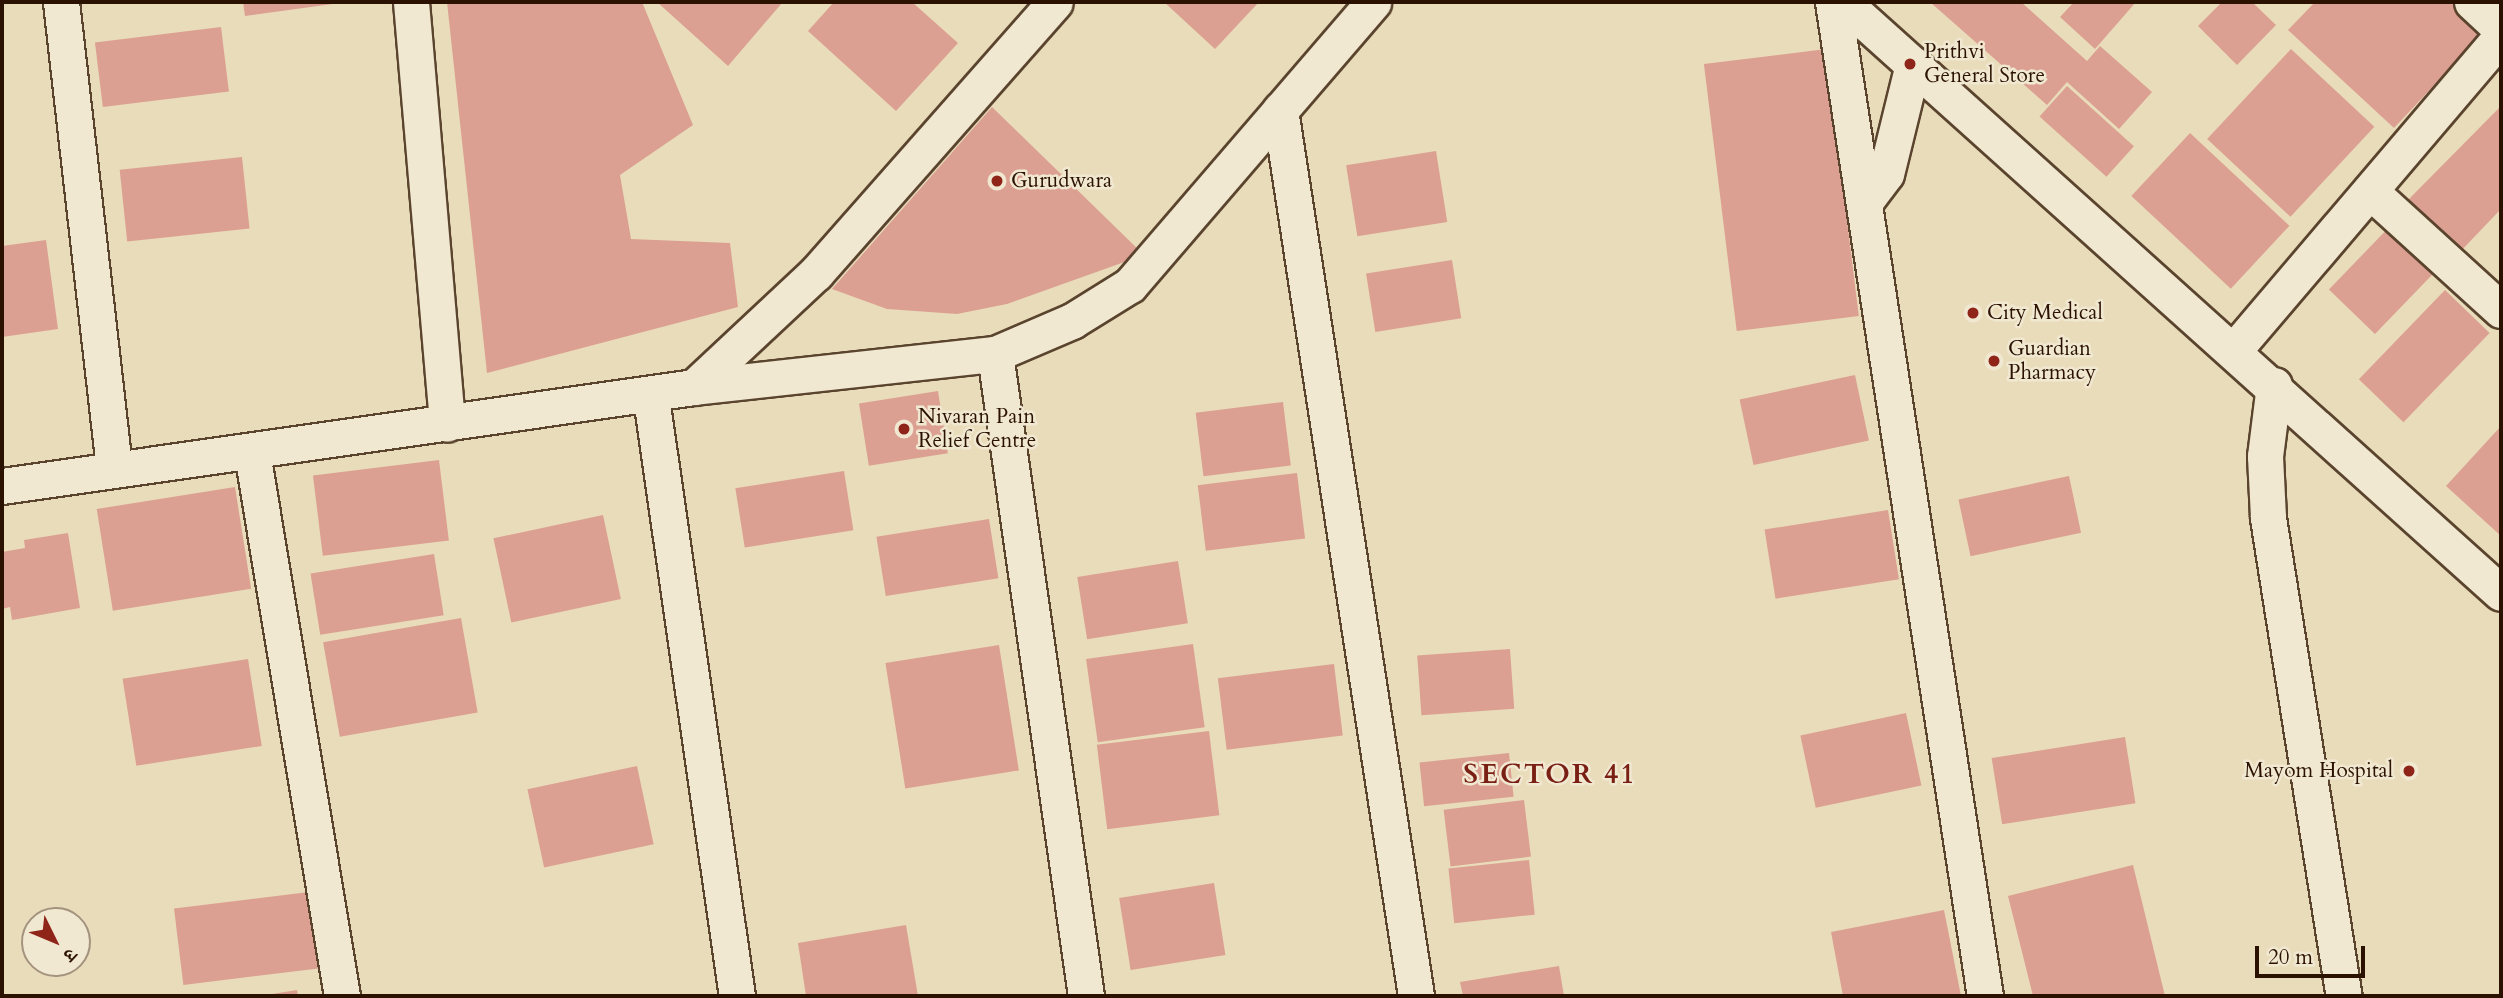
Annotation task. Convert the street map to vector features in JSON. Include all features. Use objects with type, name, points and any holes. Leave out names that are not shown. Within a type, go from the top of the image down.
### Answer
[{"type":"street","points":[[61,2],[114,469]]},
{"type":"street","points":[[411,2],[447,423]]},
{"type":"street","points":[[694,387],[816,273],[1055,2]]},
{"type":"street","points":[[2,486],[114,469],[252,453],[447,423],[651,398],[694,387],[995,354],[1072,321],[1130,285],[1373,2]]},
{"type":"street","points":[[1833,2],[1986,996]]},
{"type":"street","points":[[1843,2],[2235,349],[2501,593]]},
{"type":"street","points":[[2472,2],[2501,29]]},
{"type":"street","points":[[2235,349],[2501,37]]},
{"type":"street","points":[[1864,203],[1886,174],[1913,64]]},
{"type":"street","points":[[1280,110],[1416,996]]},
{"type":"street","points":[[2370,191],[2501,310]]},
{"type":"street","points":[[995,354],[1086,996]]},
{"type":"street","points":[[2274,385],[2265,456],[2268,518],[2344,996]]},
{"type":"street","points":[[651,398],[737,996]]},
{"type":"street","points":[[252,453],[342,996]]},
{"type":"building","points":[[243,2],[340,2],[340,3],[245,16]]},
{"type":"building","points":[[447,2],[642,2],[693,125],[620,175],[631,239],[730,243],[738,307],[487,373]]},
{"type":"building","points":[[657,2],[781,2],[782,3],[728,66]]},
{"type":"building","points":[[834,2],[912,2],[958,43],[896,111],[808,31]]},
{"type":"building","points":[[1164,2],[1259,2],[1215,49]]},
{"type":"building","points":[[1930,2],[2021,2],[2087,61],[2100,46],[2152,92],[2119,129],[2067,82],[2047,105]]},
{"type":"building","points":[[2074,2],[2136,2],[2095,49],[2060,17]]},
{"type":"building","points":[[2222,2],[2252,2],[2276,25],[2237,65],[2198,26]]},
{"type":"building","points":[[2315,2],[2452,2],[2484,32],[2394,128],[2288,30]]},
{"type":"building","points":[[221,27],[229,92],[103,107],[95,42]]},
{"type":"building","points":[[1826,49],[1859,316],[1737,331],[1704,64]]},
{"type":"building","points":[[2291,49],[2374,127],[2290,217],[2207,139]]},
{"type":"building","points":[[2067,86],[2134,146],[2106,177],[2040,116]]},
{"type":"building","points":[[2501,106],[2501,209],[2458,254],[2406,202]]},
{"type":"building","name":"Gurudwara","points":[[992,107],[1144,255],[1007,304],[957,314],[887,309],[832,289]]},
{"type":"building","points":[[2190,133],[2289,226],[2231,289],[2131,196]]},
{"type":"building","points":[[1436,151],[1447,222],[1357,236],[1346,165]]},
{"type":"building","points":[[242,157],[250,229],[127,241],[120,170]]},
{"type":"building","points":[[2397,219],[2443,263],[2375,334],[2329,289]]},
{"type":"building","points":[[46,240],[58,329],[2,337],[2,246]]},
{"type":"building","points":[[1452,260],[1461,318],[1375,332],[1366,274]]},
{"type":"building","points":[[2445,290],[2490,333],[2403,422],[2359,379]]},
{"type":"building","points":[[1855,375],[1869,441],[1754,465],[1740,400]]},
{"type":"building","name":"Nivaran Pain Relief Centre","points":[[938,391],[948,453],[869,466],[859,404]]},
{"type":"building","points":[[1283,402],[1291,466],[1203,476],[1196,413]]},
{"type":"building","points":[[2501,426],[2501,536],[2446,486]]},
{"type":"building","points":[[439,460],[449,540],[323,556],[313,475]]},
{"type":"building","points":[[844,471],[853,530],[745,547],[735,488]]},
{"type":"building","points":[[1297,473],[1305,539],[1206,551],[1198,485]]},
{"type":"building","points":[[2069,476],[2081,533],[1971,556],[1958,499]]},
{"type":"building","points":[[235,487],[251,589],[113,611],[97,509]]},
{"type":"building","points":[[1888,510],[1899,579],[1775,599],[1765,530]]},
{"type":"building","points":[[603,515],[621,599],[511,622],[493,538]]},
{"type":"building","points":[[989,519],[998,578],[886,596],[876,537]]},
{"type":"building","points":[[68,533],[80,608],[12,620],[10,607],[2,609],[2,552],[25,548],[24,540]]},
{"type":"building","points":[[434,554],[444,615],[320,635],[311,574]]},
{"type":"building","points":[[1178,561],[1188,623],[1087,639],[1077,577]]},
{"type":"building","points":[[461,618],[478,713],[340,737],[323,642]]},
{"type":"building","points":[[1193,644],[1205,727],[1098,742],[1086,659]]},
{"type":"building","points":[[999,645],[1019,770],[905,788],[885,663]]},
{"type":"building","points":[[1510,649],[1514,709],[1421,715],[1417,655]]},
{"type":"building","points":[[248,659],[262,746],[136,766],[123,679]]},
{"type":"building","points":[[1334,664],[1343,735],[1227,750],[1218,678]]},
{"type":"building","points":[[1906,713],[1921,785],[1816,808],[1800,735]]},
{"type":"building","points":[[1209,731],[1219,815],[1107,829],[1097,745]]},
{"type":"building","points":[[2125,737],[2135,803],[2002,824],[1992,758]]},
{"type":"building","points":[[1509,753],[1514,797],[1424,806],[1419,762]]},
{"type":"building","points":[[637,766],[654,844],[544,868],[527,789]]},
{"type":"building","points":[[1524,800],[1531,857],[1451,866],[1444,810]]},
{"type":"building","points":[[1529,860],[1535,915],[1454,923],[1448,868]]},
{"type":"building","points":[[2133,865],[2165,996],[2033,996],[2008,896]]},
{"type":"building","points":[[1214,883],[1225,955],[1131,970],[1119,898]]},
{"type":"building","points":[[309,892],[318,968],[183,985],[174,909]]},
{"type":"building","points":[[1944,910],[1961,996],[1843,996],[1831,932]]},
{"type":"building","points":[[906,925],[918,996],[806,996],[798,943]]},
{"type":"building","points":[[1559,966],[1564,996],[1463,996],[1460,982]]},
{"type":"building","points":[[297,990],[298,996],[266,996],[266,995]]},
{"type":"place","name":"Prithvi General Store","points":[[1910,64]]},
{"type":"place","name":"Gurudwara","points":[[997,181]]},
{"type":"place","name":"City Medical","points":[[1973,313]]},
{"type":"place","name":"Guardian Pharmacy","points":[[1994,361]]},
{"type":"place","name":"Nivaran Pain Relief Centre","points":[[904,429]]},
{"type":"place","name":"Mayom Hospital","points":[[2409,771]]},
{"type":"district","name":"SECTOR 41","points":[[1550,774]]}]
